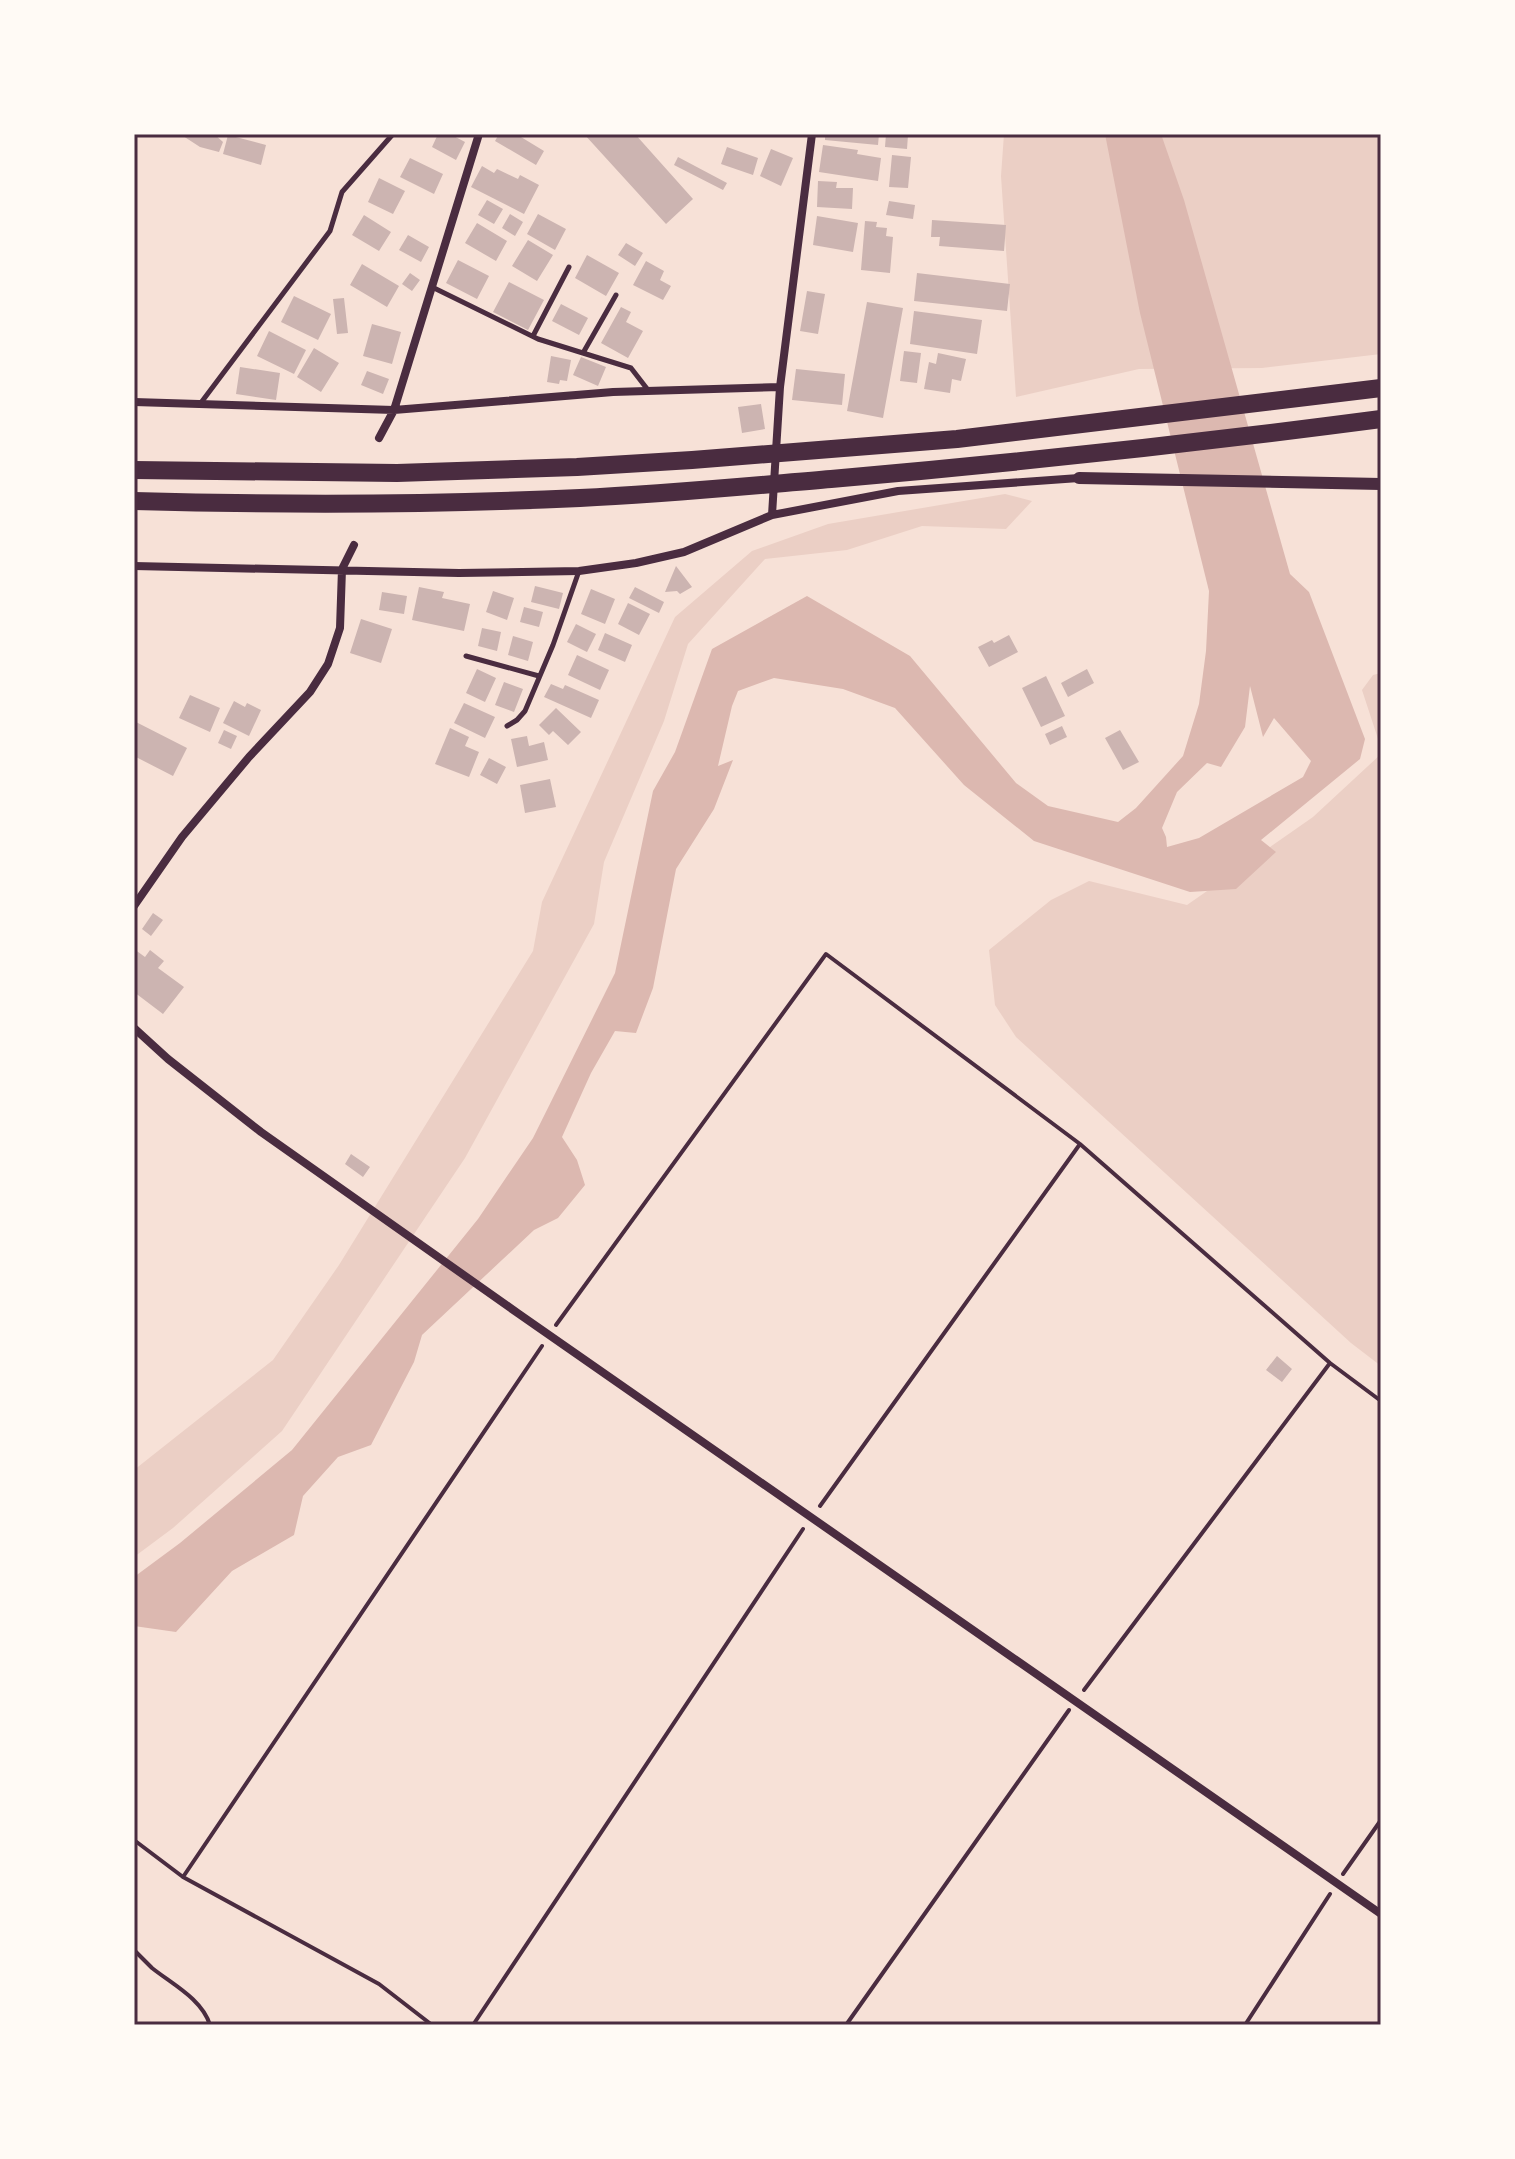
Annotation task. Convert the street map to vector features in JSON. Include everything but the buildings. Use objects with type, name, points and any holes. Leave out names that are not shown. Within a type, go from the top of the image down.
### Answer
[{"type":"highway","points":[[134,470],[397,473],[692,460],[957,439],[1381,388]]},
{"type":"highway","points":[[134,501],[398,503],[692,491],[976,466],[1224,440],[1381,419]]},
{"type":"street","points":[[379,438],[394,410],[479,134]]},
{"type":"street","points":[[772,515],[780,387],[812,134]]},
{"type":"street","points":[[134,402],[394,410],[613,392],[780,387]]},
{"type":"street","points":[[134,566],[459,573],[579,571],[684,552],[772,515],[898,491],[1079,478],[1381,484]]},
{"type":"street","points":[[134,906],[182,837],[249,757],[310,692],[328,664],[340,628],[342,569],[354,545]]},
{"type":"street","points":[[134,1028],[168,1059],[261,1132],[1381,1914]]},
{"type":"lane","points":[[200,404],[330,231],[342,192],[393,134]]},
{"type":"lane","points":[[533,336],[569,267]]},
{"type":"lane","points":[[432,287],[533,336],[631,368],[649,392]]},
{"type":"lane","points":[[583,353],[616,295]]},
{"type":"lane","points":[[507,726],[525,711],[579,571]]},
{"type":"lane","points":[[466,656],[539,676]]},
{"type":"path","points":[[183,1877],[549,1335],[826,954],[1080,1144],[1330,1363],[1381,1401]]},
{"type":"path","points":[[473,2025],[811,1517],[1080,1144]]},
{"type":"path","points":[[846,2025],[1075,1701],[1330,1363]]},
{"type":"path","points":[[1245,2025],[1381,1820]]},
{"type":"path","points":[[134,1840],[183,1877],[379,1984],[432,2025]]},
{"type":"path","points":[[134,1950],[190,1997],[208,2018],[210,2025]]},
{"type":"shaded area","points":[[1004,134],[1381,134],[1381,354],[1262,368],[1139,369],[1016,397],[1001,176]]},
{"type":"shaded area","points":[[1105,134],[1161,134],[1184,200],[1290,574],[1309,592],[1365,739],[1360,759],[1261,840],[1276,852],[1236,889],[1190,892],[1034,841],[964,785],[895,708],[843,689],[774,678],[738,691],[718,766],[733,760],[714,809],[676,869],[653,988],[636,1033],[615,1031],[591,1073],[562,1137],[577,1160],[585,1185],[558,1218],[534,1230],[422,1335],[414,1362],[371,1445],[338,1457],[303,1496],[294,1535],[232,1571],[176,1632],[134,1626],[134,1577],[292,1450],[478,1219],[533,1138],[615,973],[653,791],[675,752],[712,649],[807,596],[910,656],[1016,783],[1048,806],[1118,822],[1136,808],[1183,756],[1199,704],[1209,591],[1140,313]],"holes":[[[1250,686],[1263,737],[1274,718],[1311,761],[1303,777],[1199,838],[1167,847],[1162,828],[1177,792],[1207,763],[1221,767],[1245,727]]]},
{"type":"shaded area","points":[[1005,494],[1032,501],[1006,529],[922,526],[847,550],[765,559],[688,644],[664,721],[604,862],[594,924],[465,1158],[282,1431],[173,1528],[134,1557],[134,1470],[273,1360],[339,1265],[533,951],[542,902],[675,617],[752,551],[828,524]]},
{"type":"shaded area","points":[[1381,673],[1381,748],[1362,690],[1373,675]]},
{"type":"shaded area","points":[[1381,754],[1381,1366],[1351,1343],[1016,1037],[995,1005],[989,950],[1051,900],[1089,881],[1187,905],[1313,817]]}]
